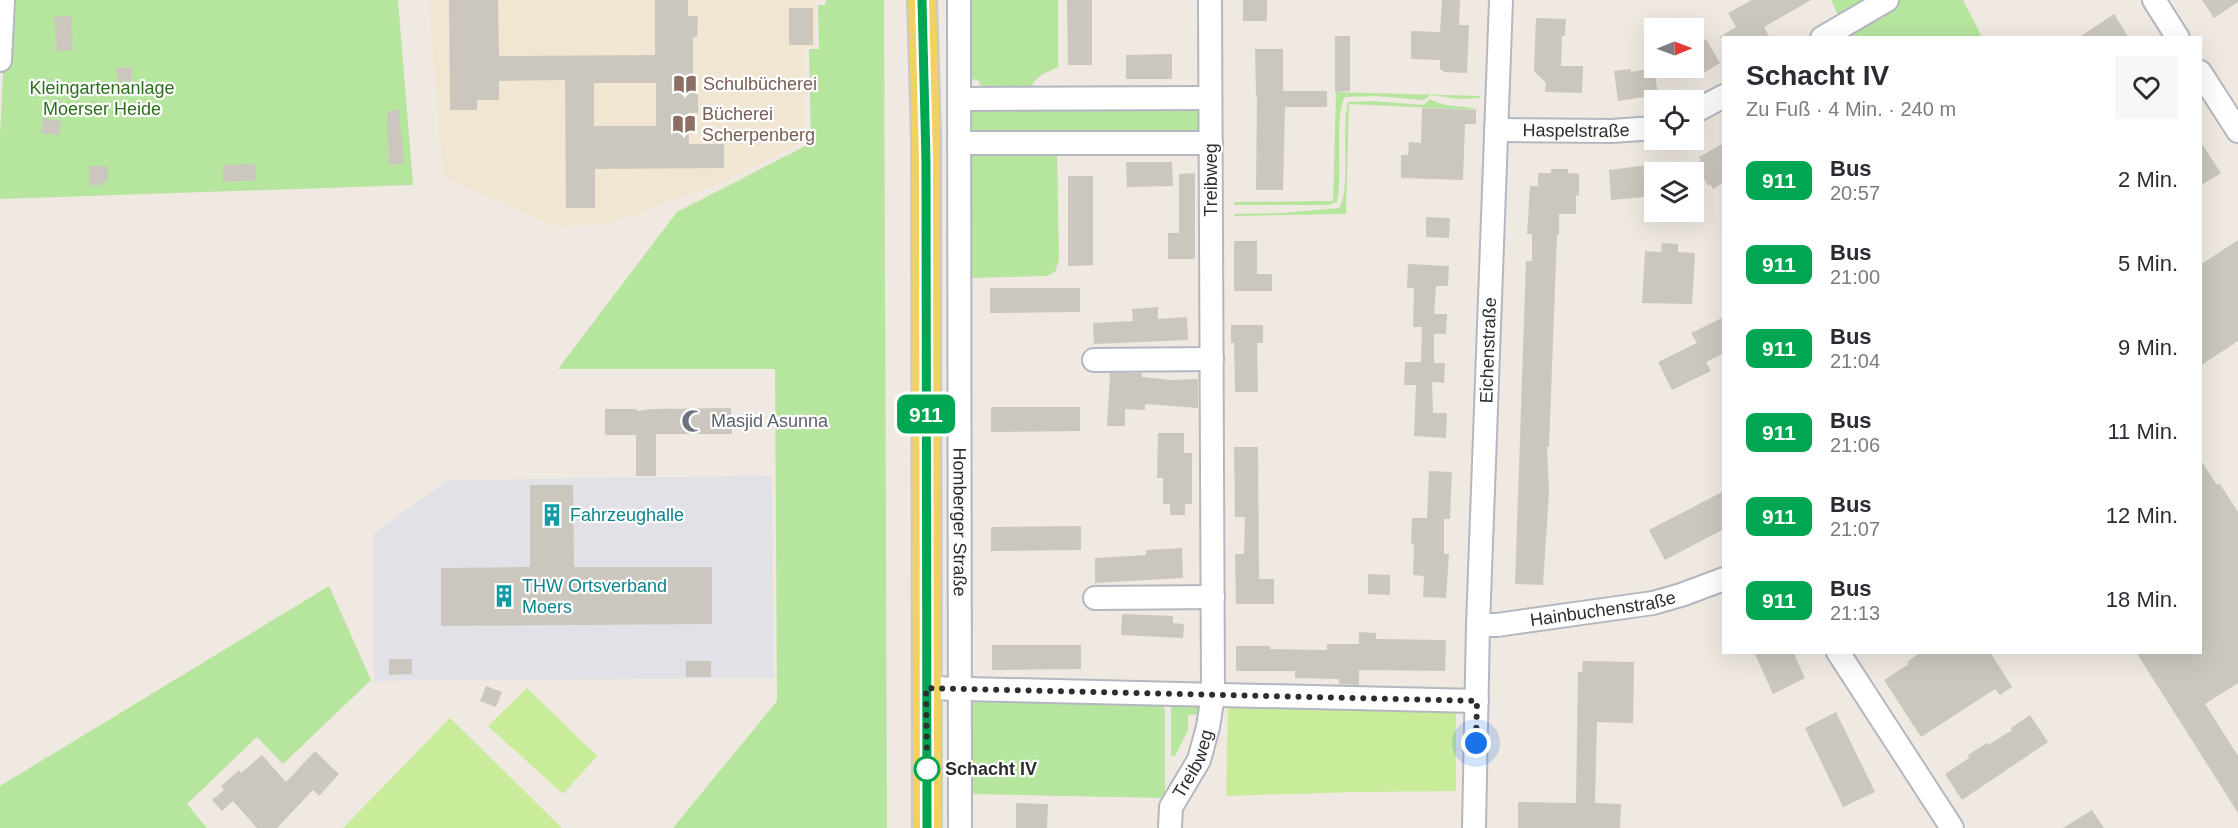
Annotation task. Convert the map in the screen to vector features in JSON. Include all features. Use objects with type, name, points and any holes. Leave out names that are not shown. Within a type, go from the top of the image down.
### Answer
[{"type":"main road","name":"Homberger Straße","points":[[922,0],[926,149],[927,828]]},
{"type":"street","points":[[0,60],[3,0]]},
{"type":"street","name":"Homberger Straße","points":[[959,0],[960,828]]},
{"type":"street","name":"Treibweg","points":[[1170,828],[1171,807],[1199,760],[1208,727],[1213,695],[1210,0]]},
{"type":"street","name":"Eichenstraße","points":[[1474,828],[1478,625],[1501,0]]},
{"type":"street","points":[[1825,36],[1887,0]]},
{"type":"street","points":[[2154,0],[2177,36]]},
{"type":"street","points":[[2202,75],[2238,130]]},
{"type":"street","points":[[1704,107],[1722,97]]},
{"type":"street","points":[[960,99],[1210,98]]},
{"type":"street","name":"Haspelstraße","points":[[1496,130],[1612,131],[1644,129]]},
{"type":"street","points":[[960,143],[1210,143]]},
{"type":"street","points":[[1095,360],[1212,359]]},
{"type":"street","name":"Hainbuchenstraße","points":[[1478,625],[1497,625],[1653,603],[1722,580]]},
{"type":"street","points":[[1095,598],[1213,597]]},
{"type":"street","points":[[1839,654],[1952,828]]},
{"type":"street","points":[[926,688],[1477,701]]},
{"type":"shaded area","points":[[429,0],[824,0],[816,2],[816,48],[804,48],[803,142],[716,185],[606,224],[557,227],[443,177]]},
{"type":"shaded area","points":[[772,476],[774,678],[374,681],[374,533],[448,480]]},
{"type":"green space","name":"Kleingartenanlage Moerser Heide","points":[[7,0],[398,0],[413,185],[0,199],[0,135]]},
{"type":"green space","points":[[826,0],[884,0],[887,828],[673,828],[777,701],[775,369],[558,369],[677,212],[811,143],[809,49],[819,49],[818,5],[825,5]]},
{"type":"green space","points":[[970,0],[1058,0],[1058,67],[1041,75],[1033,83],[1031,93],[982,88],[978,80],[971,79]]},
{"type":"green space","points":[[1831,0],[1963,0],[1981,36],[1848,36]]},
{"type":"green space","points":[[1336,92],[1480,96],[1480,98],[1458,99],[1431,95],[1423,100],[1374,96],[1345,97],[1340,117],[1337,202],[1328,205],[1234,205],[1234,202],[1333,201]]},
{"type":"green space","points":[[1430,99],[1442,104],[1479,110],[1349,104],[1346,214],[1234,216],[1234,214],[1339,208],[1343,200],[1348,102],[1373,101],[1424,105]]},
{"type":"green space","points":[[970,109],[1199,109],[1202,121],[1198,133],[970,135]]},
{"type":"green space","points":[[1057,152],[1059,260],[1055,272],[1047,276],[972,278],[971,153]]},
{"type":"green space","points":[[329,586],[371,680],[283,764],[257,737],[187,804],[207,828],[0,828],[0,786]]},
{"type":"green space","points":[[527,688],[597,756],[563,794],[488,726]]},
{"type":"green space","points":[[973,699],[1160,702],[1165,710],[1165,798],[973,794]]},
{"type":"green space","points":[[1171,702],[1194,705],[1204,714],[1188,715],[1188,730],[1175,756],[1171,756]]},
{"type":"green space","points":[[1228,707],[1456,709],[1456,791],[1226,796]]},
{"type":"green space","points":[[450,718],[562,828],[343,828]]},
{"type":"building","points":[[449,0],[498,0],[499,56],[655,55],[655,0],[688,0],[688,16],[698,16],[697,37],[693,37],[693,87],[698,87],[698,113],[688,113],[689,144],[724,144],[724,168],[595,169],[595,208],[566,208],[565,80],[499,81],[499,100],[477,100],[477,110],[450,110]],"holes":[[[594,83],[656,83],[656,126],[594,126]]]},
{"type":"building","points":[[1067,0],[1092,0],[1092,65],[1068,65]]},
{"type":"building","points":[[1243,0],[1267,0],[1267,21],[1243,21]]},
{"type":"building","points":[[1442,0],[1460,0],[1459,25],[1469,25],[1467,73],[1443,72],[1440,70],[1440,60],[1411,59],[1411,31],[1440,32]]},
{"type":"building","points":[[1752,0],[1811,0],[1764,27],[1769,36],[1722,36],[1718,38],[1736,27],[1728,13]]},
{"type":"building","points":[[2202,0],[2238,0],[2238,2],[2214,18]]},
{"type":"building","points":[[789,8],[813,8],[813,45],[789,45]]},
{"type":"building","points":[[2114,14],[2128,36],[2081,36]]},
{"type":"building","points":[[71,16],[73,50],[57,51],[54,17]]},
{"type":"building","points":[[1536,18],[1566,19],[1565,36],[1562,36],[1561,66],[1583,66],[1582,93],[1545,92],[1546,83],[1534,71]]},
{"type":"building","points":[[1335,36],[1350,36],[1350,91],[1335,92]]},
{"type":"building","points":[[1706,39],[1720,63],[1704,73],[1704,40]]},
{"type":"building","points":[[1255,49],[1283,49],[1283,91],[1327,91],[1327,107],[1285,107],[1283,190],[1256,190]]},
{"type":"building","points":[[1172,54],[1172,79],[1126,79],[1126,55]]},
{"type":"building","points":[[131,67],[132,81],[118,82],[116,68]]},
{"type":"building","points":[[1631,69],[1631,72],[1644,70],[1644,78],[1655,78],[1657,90],[1644,90],[1644,97],[1618,101],[1614,71]]},
{"type":"building","points":[[1422,108],[1476,110],[1476,124],[1465,124],[1463,180],[1401,178],[1401,155],[1408,155],[1409,142],[1421,143]]},
{"type":"building","points":[[399,110],[404,164],[389,165],[387,111]]},
{"type":"building","points":[[43,118],[61,121],[59,135],[41,133]]},
{"type":"building","points":[[1722,144],[1722,183],[1713,189],[1710,184],[1708,186],[1704,179],[1704,162],[1699,162],[1699,157]]},
{"type":"building","points":[[2202,144],[2221,173],[2202,185]]},
{"type":"building","points":[[1126,162],[1172,162],[1173,186],[1127,187]]},
{"type":"building","points":[[255,164],[256,180],[223,182],[223,165]]},
{"type":"building","points":[[89,166],[108,166],[108,182],[103,182],[103,185],[89,185]]},
{"type":"building","points":[[1644,166],[1644,197],[1611,200],[1609,170]]},
{"type":"building","points":[[1551,169],[1568,169],[1568,173],[1579,174],[1579,196],[1576,195],[1576,214],[1559,214],[1559,235],[1557,235],[1549,447],[1547,447],[1549,492],[1543,585],[1515,584],[1526,261],[1532,261],[1532,234],[1527,234],[1530,186],[1538,186],[1538,173],[1551,173]]},
{"type":"building","points":[[1195,173],[1195,259],[1168,259],[1168,233],[1179,233],[1179,174]]},
{"type":"building","points":[[1068,176],[1093,176],[1093,265],[1068,266]]},
{"type":"building","points":[[1426,217],[1450,218],[1449,238],[1426,237]]},
{"type":"building","points":[[2238,240],[2238,341],[2202,365],[2202,264]]},
{"type":"building","points":[[1234,241],[1257,241],[1257,274],[1272,274],[1272,291],[1234,291]]},
{"type":"building","points":[[1662,243],[1678,244],[1678,252],[1695,253],[1692,304],[1642,303],[1645,251],[1661,252]]},
{"type":"building","points":[[1408,264],[1449,266],[1448,286],[1436,286],[1434,314],[1447,314],[1446,334],[1434,334],[1434,363],[1445,363],[1444,383],[1432,382],[1433,413],[1447,413],[1446,438],[1414,436],[1416,385],[1404,385],[1405,362],[1421,362],[1422,327],[1413,327],[1414,288],[1407,288]]},
{"type":"building","points":[[990,288],[1080,288],[1080,312],[990,313]]},
{"type":"building","points":[[1158,307],[1158,319],[1187,317],[1188,340],[1094,344],[1093,323],[1133,321],[1132,309]]},
{"type":"building","points":[[1722,318],[1722,354],[1706,362],[1711,371],[1672,390],[1658,362],[1697,343],[1691,333]]},
{"type":"building","points":[[1231,325],[1263,325],[1263,343],[1257,343],[1258,392],[1235,392],[1234,343],[1231,343]]},
{"type":"building","points":[[1110,373],[1142,373],[1142,377],[1172,380],[1198,379],[1198,408],[1145,404],[1145,410],[1125,409],[1125,426],[1107,426]]},
{"type":"building","points":[[991,407],[1080,407],[1080,431],[991,432]]},
{"type":"building","points":[[731,408],[732,434],[656,434],[656,476],[636,476],[636,435],[605,435],[605,409],[637,409],[637,411]]},
{"type":"building","points":[[1158,433],[1184,433],[1184,453],[1192,453],[1192,504],[1185,504],[1185,515],[1170,515],[1170,504],[1163,504],[1163,478],[1157,478]]},
{"type":"building","points":[[1234,447],[1258,447],[1259,579],[1274,579],[1274,604],[1236,604],[1235,554],[1244,554],[1245,517],[1235,517]]},
{"type":"building","points":[[2202,462],[2238,512],[2238,683],[2205,704],[2238,756],[2238,813],[2137,654],[2202,654]]},
{"type":"building","points":[[1429,471],[1452,472],[1450,519],[1444,519],[1444,554],[1449,554],[1446,598],[1423,597],[1424,576],[1413,575],[1412,518],[1427,518]]},
{"type":"building","points":[[530,485],[573,485],[574,567],[712,567],[712,624],[441,626],[441,568],[530,567]]},
{"type":"building","points":[[1722,492],[1722,530],[1665,560],[1649,530]]},
{"type":"building","points":[[1081,526],[1081,550],[991,551],[991,527]]},
{"type":"building","points":[[1182,548],[1183,578],[1095,583],[1095,558],[1146,555],[1146,550]]},
{"type":"building","points":[[1368,574],[1390,575],[1390,595],[1368,594]]},
{"type":"building","points":[[1122,614],[1173,616],[1173,623],[1184,624],[1183,638],[1121,635]]},
{"type":"building","points":[[1359,632],[1376,633],[1376,639],[1446,640],[1445,671],[1359,670],[1359,685],[1339,684],[1339,679],[1295,678],[1295,671],[1236,671],[1236,646],[1327,650],[1327,644],[1359,644]]},
{"type":"building","points":[[992,645],[1081,645],[1081,669],[992,670]]},
{"type":"building","points":[[1755,654],[1794,654],[1805,678],[1773,694]]},
{"type":"building","points":[[1918,654],[1991,654],[2012,687],[2000,695],[1995,689],[1921,737],[1884,680],[1909,664],[1907,662]]},
{"type":"building","points":[[389,659],[412,659],[412,674],[389,675]]},
{"type":"building","points":[[686,661],[711,661],[711,677],[686,677]]},
{"type":"building","points":[[1583,661],[1634,662],[1633,723],[1597,722],[1595,803],[1621,804],[1620,828],[1518,828],[1518,802],[1576,803],[1578,672],[1582,672]]},
{"type":"building","points":[[486,686],[502,692],[496,707],[480,701]]},
{"type":"building","points":[[1836,712],[1875,792],[1843,807],[1805,728]]},
{"type":"building","points":[[2030,715],[2048,742],[1962,800],[1945,774],[1969,758],[1968,755],[2012,730],[2011,728]]},
{"type":"building","points":[[315,751],[339,774],[319,796],[313,790],[277,828],[257,828],[233,801],[222,811],[212,800],[224,790],[221,786],[239,770],[241,773],[262,755],[286,782]]},
{"type":"building","points":[[1016,803],[1048,804],[1047,828],[1016,828]]},
{"type":"building","points":[[2092,810],[2104,828],[2063,828]]},
{"type":"bus line","name":"911","points":[[922,0],[926,161],[927,828]]},
{"type":"place","name":"Schulbücherei","points":[[685,84]]},
{"type":"place","name":"Bücherei Scherpenberg","points":[[684,124]]},
{"type":"place","name":"Masjid Asunna","points":[[693,421]]},
{"type":"place","name":"Fahrzeughalle","points":[[552,515]]},
{"type":"place","name":"THW Ortsverband Moers","points":[[504,596]]},
{"type":"place","name":"Schacht IV","points":[[927,769]]},
{"type":"route","points":[[927,769],[926,688],[1477,701],[1476,743]]}]
